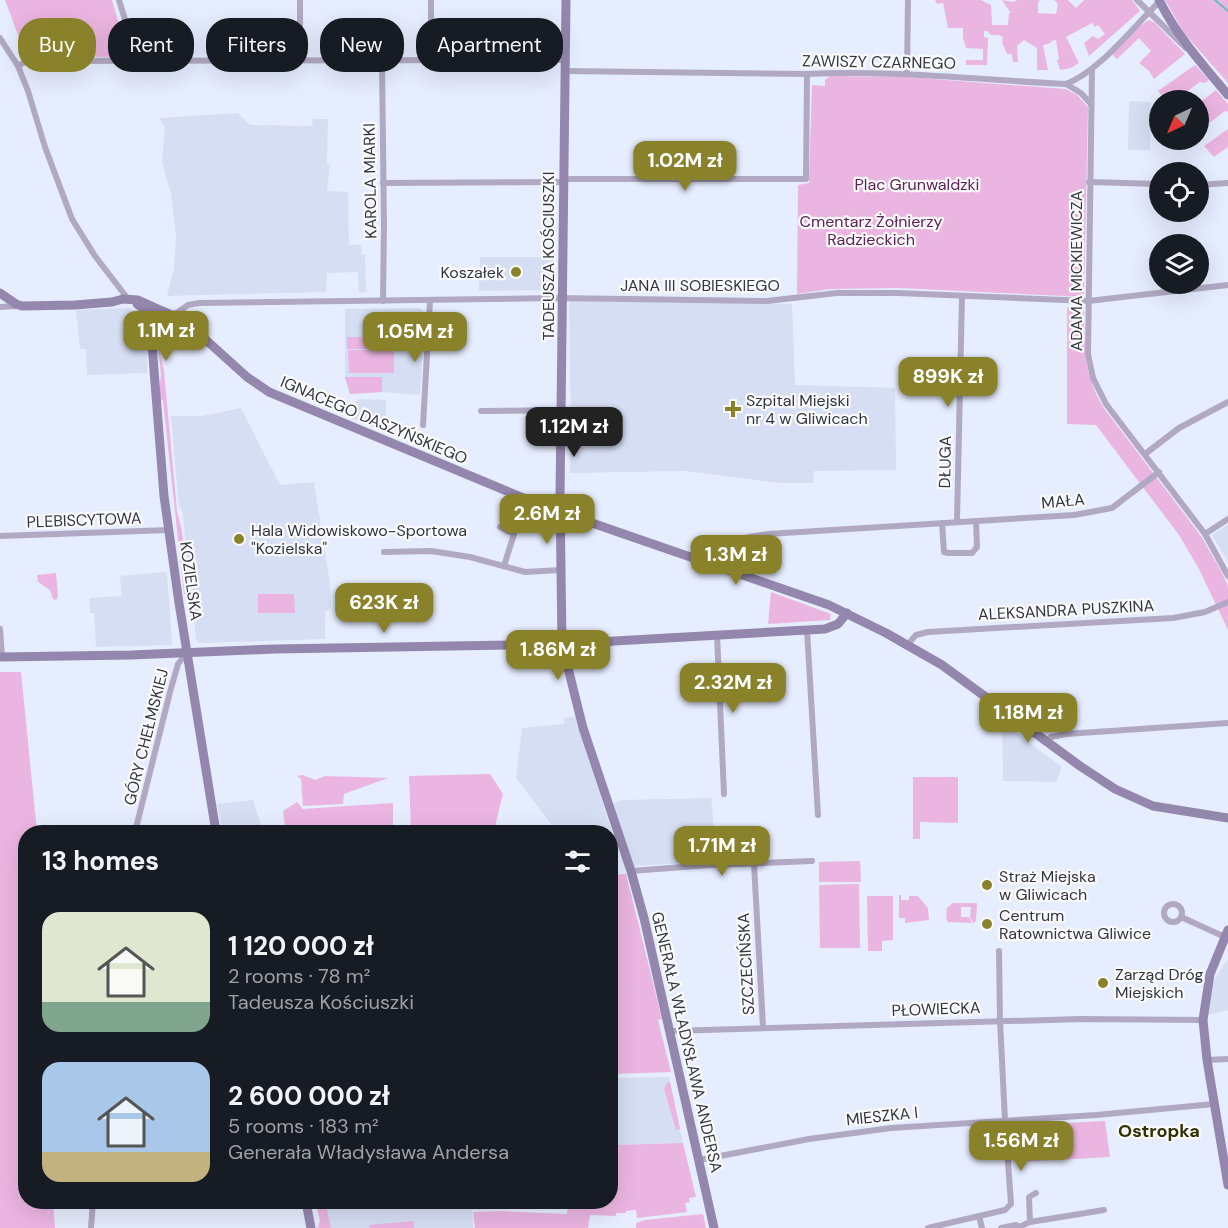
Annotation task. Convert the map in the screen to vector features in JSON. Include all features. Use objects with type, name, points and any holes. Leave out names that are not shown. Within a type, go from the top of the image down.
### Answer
[{"type":"street","points":[[119,0],[125,18]]},
{"type":"street","points":[[300,0],[300,18]]},
{"type":"street","points":[[431,0],[431,18]]},
{"type":"street","name":"TADEUSZA KOŚCIUSZKI","points":[[560,512],[566,0]]},
{"type":"street","points":[[907,74],[908,0]]},
{"type":"street","points":[[1137,0],[1190,50]]},
{"type":"street","points":[[1066,84],[1075,81],[1092,69],[1160,1],[1170,21],[1190,50],[1228,94]]},
{"type":"street","points":[[0,38],[18,66]]},
{"type":"street","name":"ADAMA MICKIEWICZA","points":[[1092,69],[1088,354],[1093,378],[1106,404],[1205,534],[1228,576]]},
{"type":"street","name":"ZAWISZY CZARNEGO","points":[[565,71],[807,74],[841,72],[1066,84]]},
{"type":"street","points":[[20,72],[72,219],[95,256],[128,299],[150,314],[156,333],[174,315]]},
{"type":"street","name":"KAROLA MIARKI","points":[[382,72],[383,301]]},
{"type":"street","points":[[383,183],[806,179],[807,74]]},
{"type":"street","points":[[1066,84],[1081,93],[1091,104]]},
{"type":"street","points":[[1089,182],[1149,184]]},
{"type":"street","points":[[1209,184],[1228,183]]},
{"type":"street","name":"JANA III SOBIESKIEGO","points":[[174,315],[194,303],[563,298],[767,301],[837,292],[1088,301],[1228,285]]},
{"type":"street","points":[[0,292],[15,304],[22,306]]},
{"type":"street","name":"DŁUGA","points":[[957,521],[962,296]]},
{"type":"street","points":[[0,307],[75,305],[128,299]]},
{"type":"street","name":"IGNACEGO DASZYŃSKIEGO","points":[[128,299],[138,300],[189,324],[247,377],[269,392],[560,512],[818,600],[908,644],[957,675],[1098,778],[1139,800],[1173,810],[1228,818]]},
{"type":"street","points":[[423,425],[430,301]]},
{"type":"street","name":"KOZIELSKA","points":[[156,333],[152,352],[160,457],[187,651],[215,825]]},
{"type":"street","points":[[1145,454],[1179,428],[1228,402]]},
{"type":"street","points":[[481,411],[562,410]]},
{"type":"street","name":"MAŁA","points":[[712,564],[726,544],[744,537],[782,532],[1074,515],[1105,510],[1119,504],[1159,472]]},
{"type":"street","name":"GENERAŁA WŁADYSŁAWA ANDERSA","points":[[560,512],[562,644],[583,728],[615,825]]},
{"type":"street","points":[[1205,534],[1228,519]]},
{"type":"street","points":[[942,523],[944,552],[972,553],[977,547],[976,521]]},
{"type":"street","points":[[500,527],[514,534],[504,566]]},
{"type":"street","name":"PLEBISCYTOWA","points":[[0,536],[169,530]]},
{"type":"street","points":[[384,552],[431,551],[470,557],[525,572],[561,570]]},
{"type":"street","name":"ALEKSANDRA PUSZKINA","points":[[908,644],[916,635],[928,632],[1173,618],[1205,612],[1228,602]]},
{"type":"street","points":[[0,629],[1,657],[131,655],[187,651],[562,644],[807,630],[833,627],[847,613]]},
{"type":"street","points":[[807,630],[818,815]]},
{"type":"street","points":[[717,635],[724,794]]},
{"type":"street","name":"GÓRY CHEŁMSKIEJ","points":[[137,825],[178,664],[187,651]]},
{"type":"street","points":[[1047,741],[1051,737],[1066,734],[1228,723]]},
{"type":"street","name":"GENERAŁA WŁADYSŁAWA ANDERSA","points":[[618,833],[631,872],[670,1031],[714,1228]]},
{"type":"street","points":[[631,872],[812,861]]},
{"type":"street","name":"SZCZECIŃSKA","points":[[754,864],[762,1027]]},
{"type":"street","points":[[1181,917],[1226,938],[1209,980],[1203,1020],[1207,1060],[1228,1185]]},
{"type":"street","points":[[928,1228],[1005,1210],[1011,1204],[1000,1021],[999,951]]},
{"type":"street","name":"PŁOWIECKA","points":[[670,1031],[1081,1018],[1203,1020]]},
{"type":"street","points":[[1207,1060],[1228,1059]]},
{"type":"street","name":"MIESZKA I","points":[[699,1160],[848,1133],[932,1124],[1127,1113],[1214,1104]]},
{"type":"street","points":[[1029,1223],[1029,1197],[1036,1193]]},
{"type":"street","points":[[91,1228],[92,1209]]},
{"type":"street","points":[[307,1209],[311,1228]]},
{"type":"street","points":[[1001,1228],[1016,1225],[1019,1227],[1029,1223],[1050,1223],[1104,1210]]},
{"type":"street","points":[[979,1216],[982,1228]]},
{"type":"shaded area","points":[[1129,101],[1149,102],[1149,150],[1128,150]]},
{"type":"shaded area","points":[[238,113],[250,125],[312,126],[313,119],[328,119],[327,165],[330,165],[327,191],[348,192],[349,245],[361,245],[362,255],[365,255],[366,292],[359,293],[358,272],[327,273],[326,292],[167,296],[174,268],[176,234],[171,194],[162,162],[165,128],[159,118]]},
{"type":"shaded area","name":"Koszałek","points":[[480,257],[553,257],[552,286],[546,290],[479,291]]},
{"type":"shaded area","name":"Szpital Miejski nr 4 w Gliwicach","points":[[569,300],[792,304],[795,385],[895,388],[896,470],[814,471],[813,483],[780,483],[686,471],[570,473],[571,441],[579,441],[579,430],[571,429]]},
{"type":"shaded area","points":[[129,308],[145,323],[147,373],[87,375],[86,349],[80,349],[76,310]]},
{"type":"shaded area","points":[[420,308],[426,314],[420,395],[382,392],[350,394],[345,377],[345,309]]},
{"type":"shaded area","points":[[360,399],[386,400],[386,433],[351,418],[356,401]]},
{"type":"shaded area","points":[[241,408],[280,485],[314,482],[330,584],[331,608],[325,612],[325,639],[199,643],[196,639],[182,509],[179,508],[171,416],[203,416]]},
{"type":"shaded area","points":[[1228,524],[1228,562],[1212,535]]},
{"type":"shaded area","points":[[167,572],[172,645],[96,647],[94,613],[90,613],[89,598],[122,596],[120,576]]},
{"type":"shaded area","points":[[575,717],[610,825],[552,825],[516,778],[522,728],[564,724],[564,718]]},
{"type":"shaded area","points":[[1002,722],[1062,767],[1056,782],[1003,781]]},
{"type":"shaded area","points":[[711,798],[714,827],[742,826],[746,860],[632,866],[612,804],[623,800]]},
{"type":"shaded area","points":[[253,800],[261,825],[222,825],[217,804]]},
{"type":"shaded area","points":[[1228,959],[1228,1010],[1206,1015],[1214,980]]},
{"type":"shaded area","points":[[669,1077],[683,1143],[618,1145],[618,1078]]},
{"type":"shaded area","points":[[317,1209],[526,1209],[472,1210],[473,1228],[318,1228],[320,1221]]},
{"type":"green space","points":[[5,0],[112,0],[117,18],[108,18],[108,57],[96,57],[96,18],[18,18],[18,35]]},
{"type":"green space","points":[[935,0],[981,0],[991,5],[992,25],[1008,25],[1009,13],[1011,13],[1002,0],[1014,2],[1040,0],[1038,13],[1056,14],[1058,4],[1054,0],[1068,0],[1076,8],[1084,0],[1132,0],[1140,11],[1089,56],[1084,43],[1093,36],[1098,39],[1105,34],[1098,25],[1095,27],[1092,23],[1066,37],[1079,63],[1071,68],[1060,70],[1056,40],[1043,45],[1048,70],[1037,70],[1037,48],[1024,40],[1017,46],[1018,62],[1013,62],[1012,54],[1007,54],[1002,42],[1003,37],[991,35],[987,31],[984,31],[984,37],[988,38],[987,65],[966,65],[966,60],[983,60],[983,49],[966,48],[963,28],[948,28],[943,3],[937,4]]},
{"type":"green space","points":[[1165,0],[1228,0],[1228,83],[1184,33]]},
{"type":"green space","points":[[1149,20],[1155,23],[1185,54],[1154,79],[1149,71],[1139,63],[1151,51],[1139,38],[1117,59],[1112,54]]},
{"type":"green space","points":[[1195,65],[1209,80],[1205,83],[1200,82],[1189,90],[1159,90]]},
{"type":"green space","name":"Plac Grunwaldzki","points":[[830,76],[906,77],[1066,89],[1077,95],[1088,107],[1084,297],[899,288],[829,289],[797,294],[798,185],[809,183],[812,85],[825,86],[825,80]]},
{"type":"green space","points":[[1216,90],[1228,104],[1228,112],[1225,111],[1209,123],[1209,95]]},
{"type":"green space","points":[[1228,129],[1228,147],[1214,157],[1208,150],[1209,142]]},
{"type":"green space","points":[[1084,306],[1086,358],[1096,394],[1103,407],[1201,536],[1221,571],[1228,586],[1228,630],[1199,569],[1179,535],[1096,425],[1067,424],[1067,307]]},
{"type":"green space","points":[[347,337],[370,337],[370,349],[347,349]]},
{"type":"green space","points":[[158,347],[164,371],[177,511],[182,531],[189,595],[184,594],[163,401],[159,399],[161,374]]},
{"type":"green space","points":[[348,350],[394,350],[394,373],[349,373]]},
{"type":"green space","points":[[345,377],[382,377],[382,392],[350,394]]},
{"type":"green space","points":[[56,573],[58,597],[56,600],[53,599],[50,590],[38,582],[37,575]]},
{"type":"green space","points":[[771,592],[831,614],[830,620],[768,624]]},
{"type":"green space","points":[[258,594],[294,594],[295,613],[258,613]]},
{"type":"green space","points":[[0,672],[21,672],[36,825],[18,825],[18,1209],[54,1209],[55,1228],[0,1228]]},
{"type":"green space","points":[[490,774],[503,794],[495,825],[411,825],[409,776]]},
{"type":"green space","points":[[303,775],[315,780],[325,776],[388,778],[344,794],[343,804],[303,806],[301,779],[297,776]]},
{"type":"green space","points":[[913,777],[958,777],[958,823],[920,822],[920,839],[913,839]]},
{"type":"green space","points":[[297,802],[303,809],[393,803],[393,825],[285,825],[283,811]]},
{"type":"green space","points":[[860,861],[861,882],[819,882],[819,862]]},
{"type":"green space","points":[[626,874],[662,1019],[658,1020],[671,1072],[618,1074],[618,875]]},
{"type":"green space","points":[[859,884],[860,948],[820,948],[819,885]]},
{"type":"green space","points":[[899,895],[901,895],[901,900],[909,900],[909,896],[918,896],[928,908],[929,920],[905,923],[905,918],[899,918]]},
{"type":"green space","points":[[867,896],[893,896],[893,940],[882,941],[882,951],[868,951]]},
{"type":"green space","points":[[953,903],[977,903],[976,921],[973,923],[970,917],[971,907],[961,907],[961,917],[969,917],[972,923],[948,922],[947,908]]},
{"type":"green space","points":[[670,1082],[680,1129],[676,1130],[664,1089]]},
{"type":"green space","points":[[1105,1121],[1110,1157],[1018,1162],[1015,1128],[1011,1126]]},
{"type":"green space","points":[[683,1143],[696,1197],[689,1198],[690,1202],[685,1203],[687,1212],[637,1218],[636,1210],[616,1213],[616,1216],[590,1215],[588,1228],[475,1228],[473,1212],[567,1214],[567,1209],[618,1209],[618,1145]]},
{"type":"green space","points":[[317,1209],[327,1209],[331,1228],[318,1228],[320,1221]]},
{"type":"green space","points":[[703,1214],[706,1228],[636,1228],[636,1223],[645,1220]]},
{"type":"green space","points":[[413,1221],[414,1228],[370,1228],[369,1225]]},
{"type":"waterway","name":"Ostropka","points":[[1215,0],[1228,11]]},
{"type":"place","name":"Koszałek","points":[[516,272]]},
{"type":"place","name":"Szpital Miejski nr 4 w Gliwicach","points":[[733,409]]},
{"type":"place","name":"Hala Widowiskowo-Sportowa \"Kozielska\"","points":[[239,539]]},
{"type":"place","name":"Straż Miejska w Gliwicach","points":[[987,885]]},
{"type":"place","name":"Centrum Ratownictwa Gliwice","points":[[987,924]]},
{"type":"place","name":"Zarząd Dróg Miejskich","points":[[1103,983]]},
{"type":"district","name":"Ostropka","points":[[1159,1131]]},
{"type":"park label","name":"Cmentarz Żołnierzy Radzieckich","points":[[871,230]]}]
